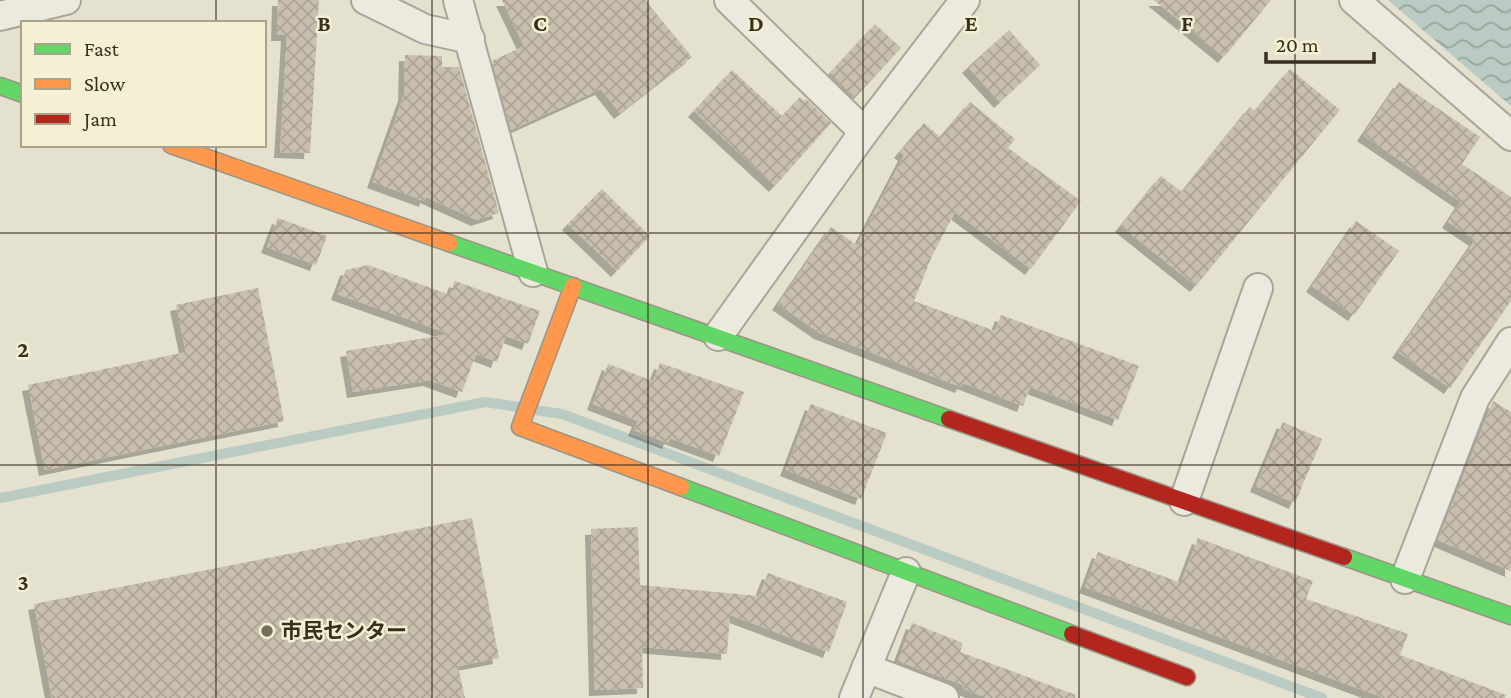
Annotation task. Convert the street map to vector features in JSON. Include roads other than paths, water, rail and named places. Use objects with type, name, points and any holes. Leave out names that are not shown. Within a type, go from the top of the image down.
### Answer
[{"type":"street","points":[[0,16],[66,0]]},
{"type":"street","points":[[366,0],[425,29],[470,39]]},
{"type":"street","points":[[458,0],[533,272]]},
{"type":"street","points":[[729,0],[864,132]]},
{"type":"street","points":[[718,336],[864,132],[965,0]]},
{"type":"street","points":[[1354,0],[1511,136]]},
{"type":"street","points":[[0,86],[21,93]]},
{"type":"street","points":[[177,147],[1511,616]]},
{"type":"street","points":[[573,286],[520,426],[1187,677]]},
{"type":"street","points":[[1184,501],[1258,288]]},
{"type":"street","points":[[1405,579],[1475,398],[1511,342]]},
{"type":"street","points":[[854,698],[906,572]]},
{"type":"street","points":[[866,668],[944,698]]},
{"type":"water","points":[[1388,0],[1511,0],[1511,106]]},
{"type":"waterway","points":[[0,498],[485,402],[519,407]]},
{"type":"waterway","points":[[535,410],[562,414],[1322,698]]},
{"type":"place","name":"市民センター","points":[[267,631]]}]
